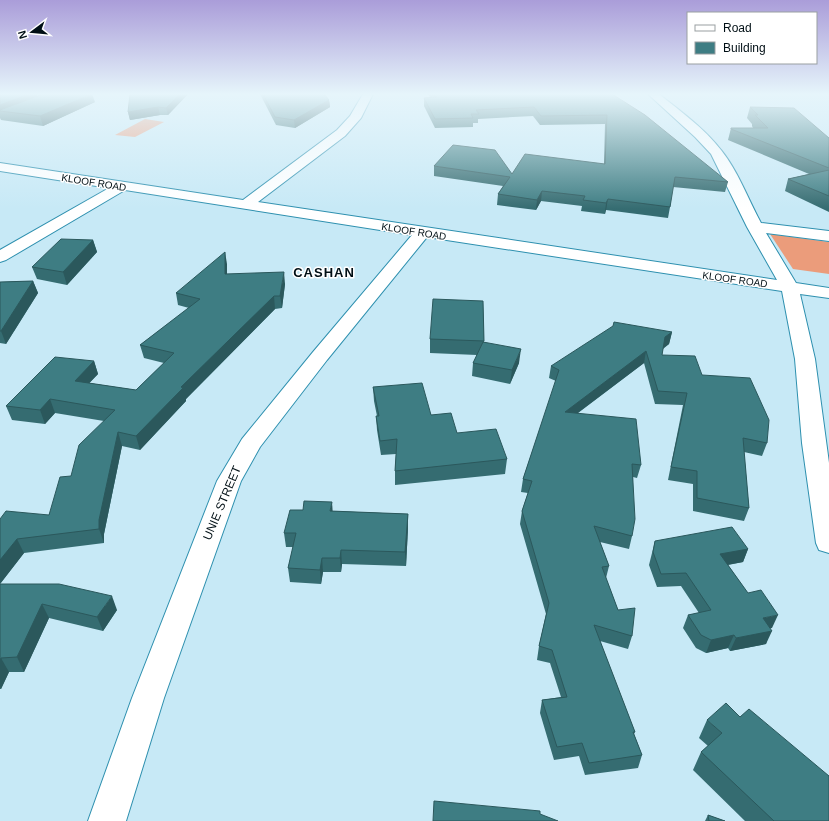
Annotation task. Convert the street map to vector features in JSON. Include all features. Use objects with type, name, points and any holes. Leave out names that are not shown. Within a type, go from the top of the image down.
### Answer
[{"type":"street","points":[[246,205],[342,132]]},
{"type":"street","points":[[697,132],[716,152],[755,227],[790,287],[805,359],[814,443],[829,543]]},
{"type":"street","name":"KLOOF ROAD","points":[[0,167],[121,187],[829,293]]},
{"type":"street","points":[[0,257],[121,187]]},
{"type":"street","points":[[755,227],[829,236]]},
{"type":"street","name":"UNIE STREET","points":[[107,821],[148,698],[229,482],[250,444],[320,356],[423,232]]},
{"type":"shaded area","points":[[120,132],[144,132],[135,137],[115,135]]},
{"type":"shaded area","points":[[770,234],[829,242],[829,274],[793,269]]},
{"type":"building","points":[[606,132],[666,132],[728,182],[675,177],[670,207],[608,199],[606,203],[583,200],[585,196],[542,191],[537,200],[498,194],[510,177],[434,166],[453,145],[495,150],[512,174],[525,154],[605,164]]},
{"type":"building","points":[[739,132],[822,132],[829,138],[829,168]]},
{"type":"building","points":[[829,170],[829,196],[788,179]]},
{"type":"building","points":[[61,239],[93,240],[63,272],[32,267]]},
{"type":"building","points":[[225,252],[225,274],[284,272],[280,296],[274,296],[181,387],[183,388],[136,436],[118,432],[99,520],[99,529],[17,539],[0,560],[0,519],[6,511],[49,515],[60,477],[71,476],[79,445],[115,410],[50,399],[40,410],[6,406],[55,357],[94,361],[75,381],[136,390],[174,353],[140,345],[200,299],[176,293]]},
{"type":"building","points":[[33,281],[1,331],[0,331],[0,282]]},
{"type":"building","points":[[433,299],[483,301],[484,341],[430,339]]},
{"type":"building","points":[[614,322],[672,332],[665,337],[662,355],[695,356],[702,375],[750,378],[769,420],[767,443],[743,438],[749,508],[697,498],[697,471],[671,467],[687,393],[658,391],[646,351],[565,412],[636,419],[641,465],[632,464],[635,519],[632,536],[594,526],[609,566],[602,567],[618,610],[635,608],[632,636],[594,625],[635,732],[633,732],[642,755],[589,763],[582,743],[557,747],[542,700],[567,697],[552,650],[539,646],[549,603],[522,511],[532,481],[523,479],[559,370],[551,366],[613,326]]},
{"type":"building","points":[[483,342],[521,349],[512,370],[473,363]]},
{"type":"building","points":[[422,383],[431,415],[451,413],[457,433],[496,429],[507,459],[395,471],[397,439],[380,441],[376,416],[379,416],[373,387]]},
{"type":"building","points":[[304,501],[332,502],[330,511],[408,514],[405,552],[341,550],[340,558],[322,558],[320,570],[288,568],[296,533],[284,533],[290,510],[303,510]]},
{"type":"building","points":[[732,527],[748,549],[720,554],[748,593],[761,590],[778,615],[763,618],[772,631],[736,638],[734,635],[711,640],[701,635],[688,615],[711,610],[686,573],[661,574],[653,552],[655,541]]},
{"type":"building","points":[[0,584],[59,584],[112,596],[97,617],[42,604],[17,657],[1,658],[0,660]]},
{"type":"building","points":[[726,703],[740,717],[749,709],[829,776],[829,821],[774,821],[701,752],[722,733],[707,720]]},
{"type":"building","points":[[434,801],[540,811],[540,814],[558,821],[433,821]]},
{"type":"building","points":[[708,815],[725,821],[709,821]]},
{"type":"district","name":"CASHAN","points":[[324,272]]}]
